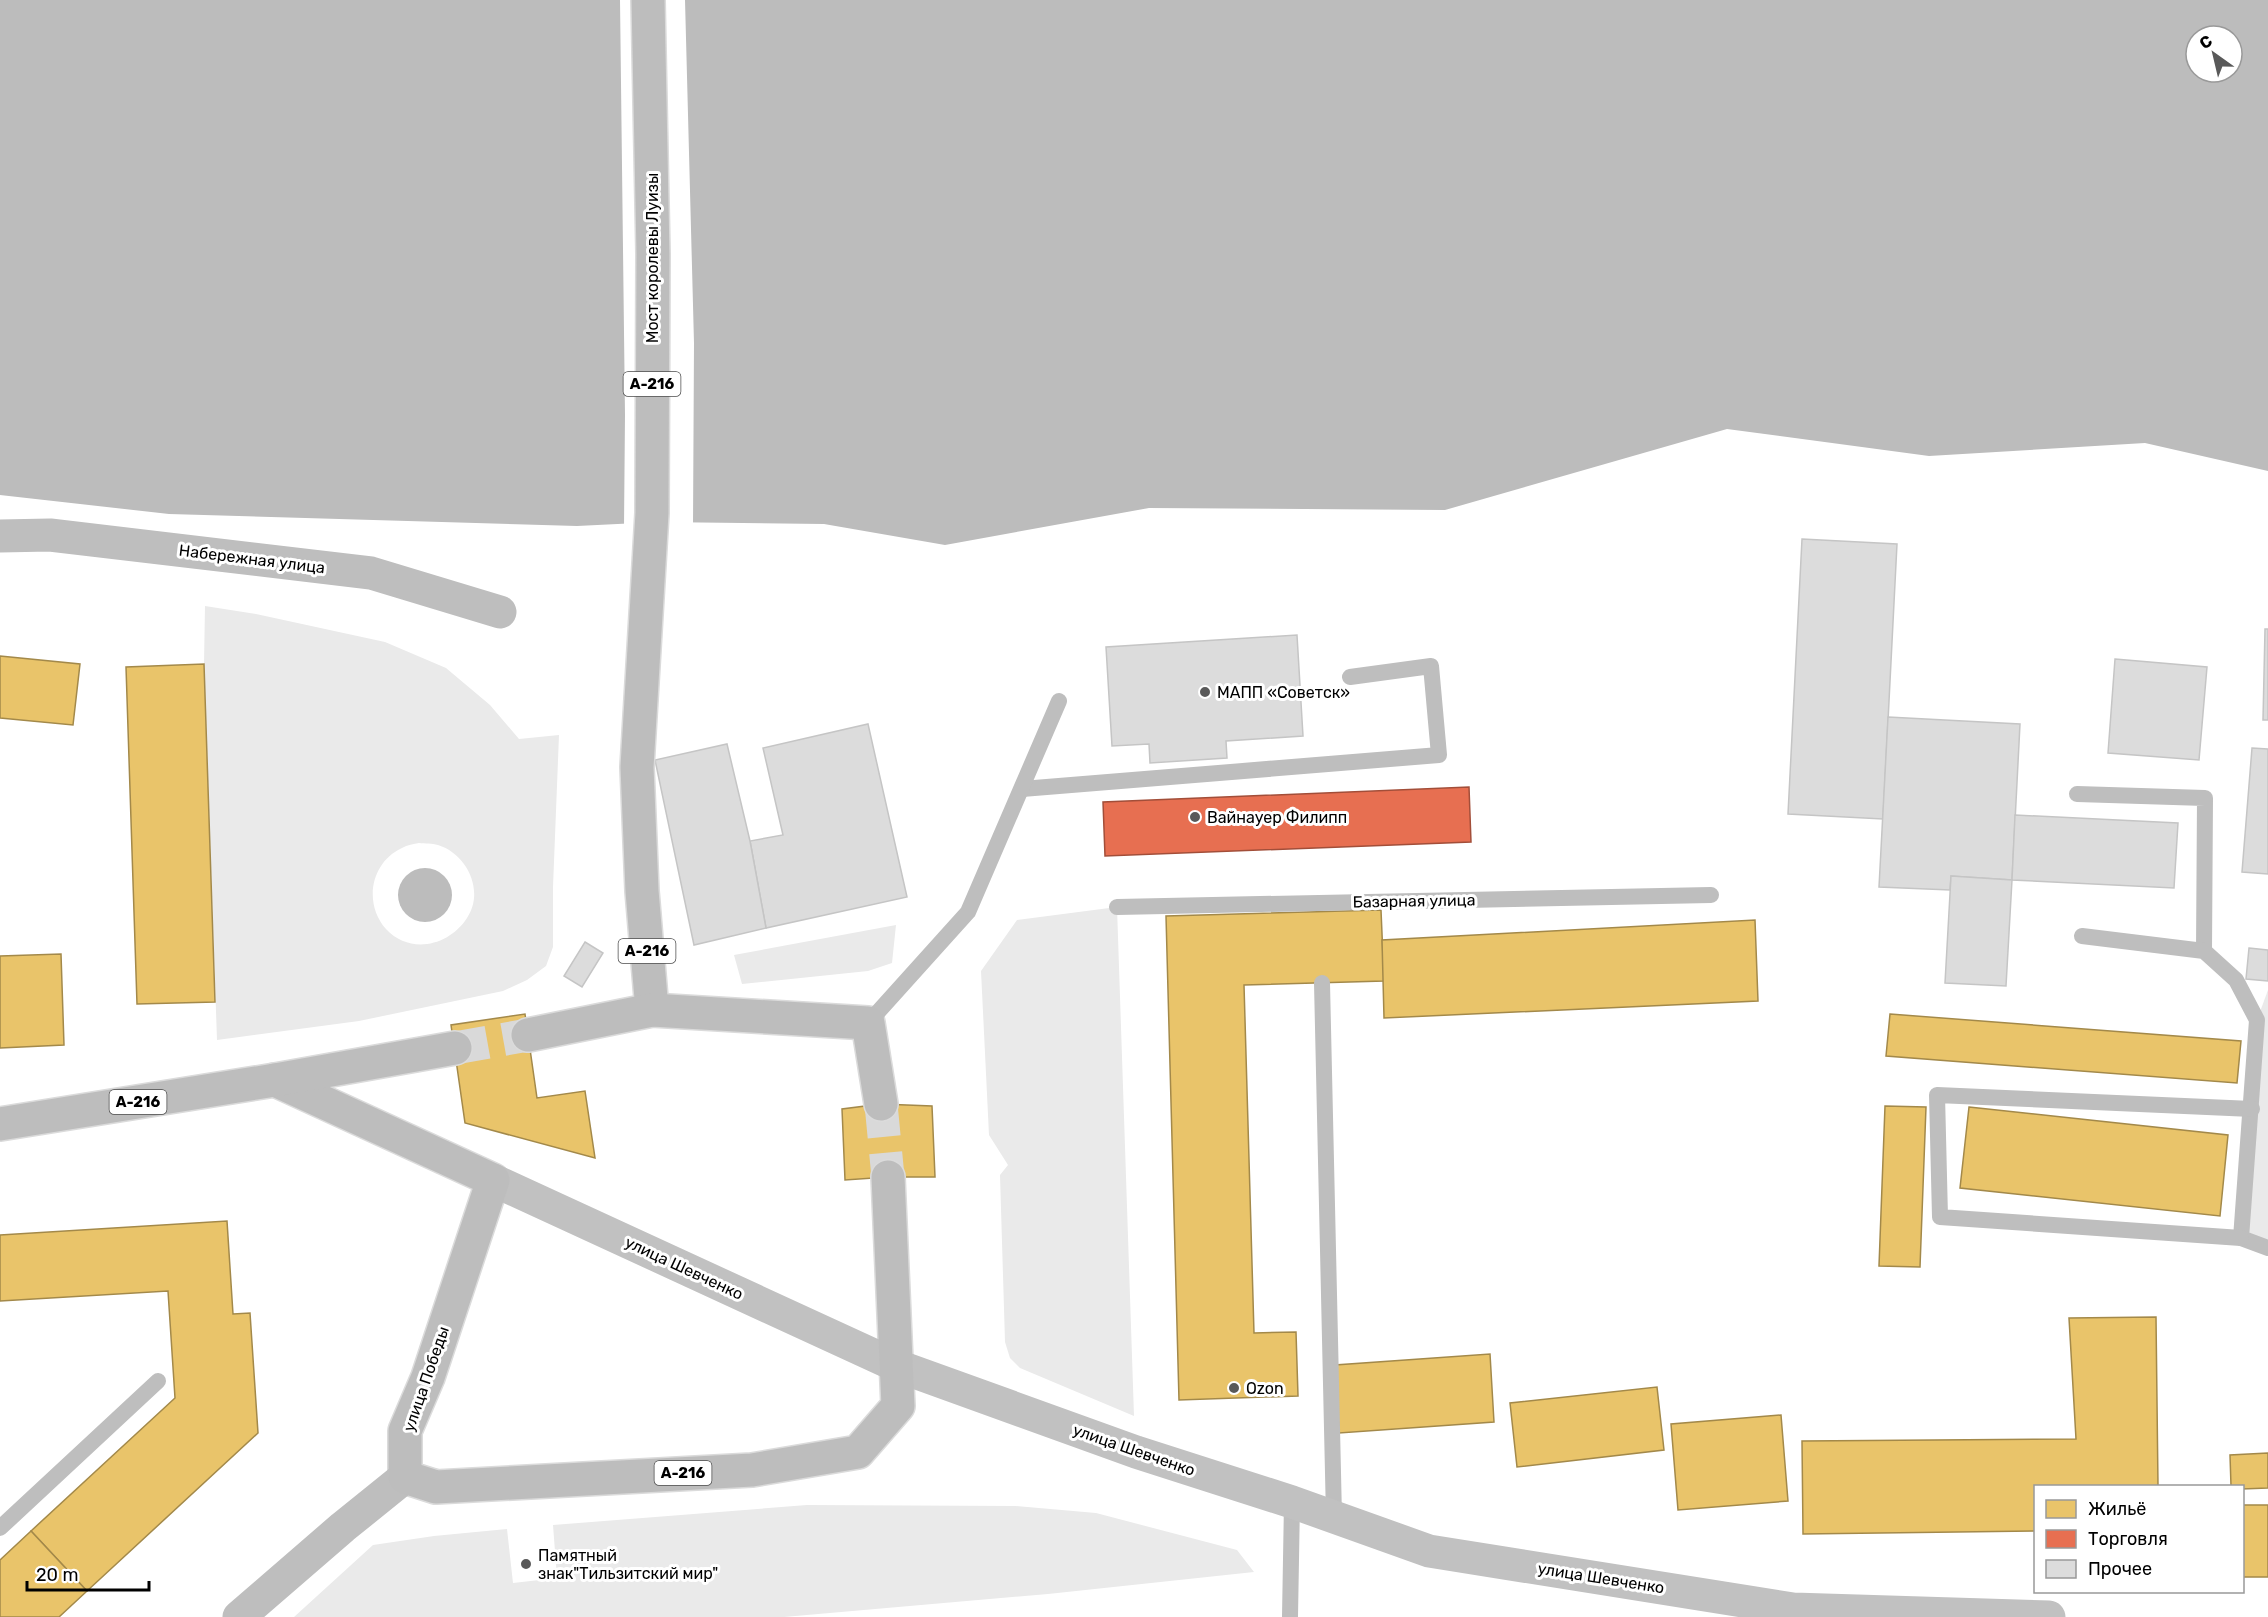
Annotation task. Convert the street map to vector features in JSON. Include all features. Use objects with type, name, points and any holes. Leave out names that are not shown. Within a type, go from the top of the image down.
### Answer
[{"type":"main road","name":"Мост королевы Луизы","points":[[648,0],[653,254],[652,513],[637,767],[642,891],[652,1011]]},
{"type":"main road","points":[[528,1035],[652,1011],[868,1023],[881,1104]]},
{"type":"main road","name":"А-216","points":[[0,1124],[275,1080],[455,1048]]},
{"type":"main road","name":"улица Шевченко","points":[[275,1080],[895,1365],[1136,1452],[1334,1516],[1429,1551],[1793,1613],[2049,1617]]},
{"type":"main road","name":"А-216","points":[[405,1477],[436,1487],[752,1470],[858,1452],[898,1406],[888,1177]]},
{"type":"main road","name":"улица Победы","points":[[405,1477],[405,1431],[428,1377],[493,1180]]},
{"type":"street","name":"Набережная улица","points":[[0,536],[50,535],[370,573],[500,612]]},
{"type":"street","points":[[239,1617],[405,1477]]},
{"type":"lane","points":[[1022,789],[1439,755],[1431,666],[1350,677]]},
{"type":"lane","points":[[868,1023],[968,912],[1059,701]]},
{"type":"lane","points":[[2077,794],[2205,798],[2204,951]]},
{"type":"lane","name":"Базарная улица","points":[[1117,907],[1319,907],[1711,896]]},
{"type":"lane","points":[[2082,936],[2204,951],[2236,980],[2257,1020],[2241,1238]]},
{"type":"lane","points":[[1322,983],[1334,1516]]},
{"type":"lane","points":[[2252,1109],[1937,1095],[1940,1217],[2241,1238],[2268,1248]]},
{"type":"lane","points":[[0,1528],[158,1381]]},
{"type":"lane","points":[[1290,1617],[1292,1502]]},
{"type":"shaded area","points":[[0,0],[2268,0],[2268,471],[2145,443],[1929,456],[1727,429],[1445,510],[1149,508],[945,545],[824,524],[658,522],[577,526],[169,514],[0,495]]},
{"type":"shaded area","points":[[205,606],[256,614],[385,642],[446,668],[490,705],[519,739],[559,735],[553,947],[546,966],[527,980],[503,991],[359,1021],[217,1040],[204,664]],"holes":[[[419,843],[438,845],[457,856],[465,865],[473,885],[474,896],[467,918],[450,935],[429,944],[406,942],[396,937],[386,929],[374,907],[374,884],[383,863],[391,854]]]},
{"type":"shaded area","points":[[420,868],[430,868],[440,872],[448,880],[452,895],[448,910],[440,918],[430,922],[420,922],[410,918],[402,910],[398,900],[398,890],[402,880],[410,872]]},
{"type":"shaded area","points":[[1117,907],[1134,1416],[1020,1368],[1010,1358],[1005,1342],[1000,1175],[1008,1165],[989,1135],[981,971],[1017,920]]},
{"type":"shaded area","points":[[896,925],[892,963],[868,971],[742,984],[734,955]]},
{"type":"shaded area","points":[[2268,990],[2268,1248],[2241,1238],[2257,1020]]},
{"type":"shaded area","points":[[807,1505],[1015,1506],[1096,1513],[1237,1550],[1254,1572],[1048,1594],[784,1617],[294,1617],[373,1545],[507,1529],[513,1583],[557,1578],[553,1525]]},
{"type":"pier","points":[[620,0],[685,0],[694,343],[693,526],[624,527],[625,415]]},
{"type":"building: Жильё","points":[[0,656],[80,664],[73,725],[0,718]]},
{"type":"building: Жильё","points":[[204,664],[215,1002],[137,1004],[126,667]]},
{"type":"building: Жильё","points":[[1381,910],[1384,981],[1244,985],[1254,1333],[1296,1332],[1298,1396],[1179,1400],[1166,916]]},
{"type":"building: Жильё","points":[[1755,920],[1758,1001],[1384,1018],[1382,940]]},
{"type":"building: Жильё","points":[[61,954],[64,1045],[0,1048],[0,956]]},
{"type":"building: Жильё","points":[[525,1014],[537,1098],[585,1091],[595,1158],[465,1123],[451,1025]]},
{"type":"building: Жильё","points":[[1890,1014],[2241,1041],[2237,1083],[1886,1056]]},
{"type":"building: Жильё","points":[[881,1104],[932,1106],[935,1177],[845,1180],[842,1109]]},
{"type":"building: Жильё","points":[[1885,1106],[1926,1107],[1920,1267],[1879,1266]]},
{"type":"building: Жильё","points":[[1969,1107],[2228,1135],[2220,1216],[1960,1188]]},
{"type":"building: Жильё","points":[[227,1221],[233,1314],[250,1313],[258,1433],[87,1591],[31,1531],[175,1398],[168,1291],[0,1301],[0,1235]]},
{"type":"building: Жильё","points":[[2156,1317],[2158,1485],[2034,1485],[2034,1531],[1803,1534],[1802,1441],[2076,1439],[2069,1318]]},
{"type":"building: Жильё","points":[[1490,1354],[1494,1422],[1339,1433],[1335,1365]]},
{"type":"building: Жильё","points":[[1657,1387],[1664,1450],[1517,1467],[1510,1403]]},
{"type":"building: Жильё","points":[[1781,1415],[1788,1501],[1678,1510],[1671,1424]]},
{"type":"building: Жильё","points":[[2268,1453],[2268,1488],[2244,1489],[2244,1485],[2231,1485],[2230,1455]]},
{"type":"building: Жильё","points":[[2244,1505],[2268,1505],[2268,1577],[2244,1577]]},
{"type":"building: Жильё","points":[[31,1531],[87,1591],[59,1617],[0,1617],[0,1560]]},
{"type":"building: Торговля","points":[[1469,787],[1471,842],[1105,856],[1103,802]]},
{"type":"building: Прочее","points":[[1802,539],[1897,544],[1883,819],[1788,814]]},
{"type":"building: Прочее","points":[[2265,629],[2268,629],[2268,720],[2263,720]]},
{"type":"building: Прочее","name":"МАПП «Советск»","points":[[1297,635],[1303,736],[1226,741],[1227,758],[1150,763],[1149,744],[1112,746],[1106,647]]},
{"type":"building: Прочее","points":[[2115,659],[2207,667],[2199,760],[2108,753]]},
{"type":"building: Прочее","points":[[1888,717],[2020,724],[2012,880],[1951,876],[1950,890],[1879,887]]},
{"type":"building: Прочее","points":[[868,724],[907,897],[766,928],[750,841],[783,835],[763,748]]},
{"type":"building: Прочее","points":[[727,744],[750,841],[766,928],[694,945],[655,760]]},
{"type":"building: Прочее","points":[[2252,748],[2268,749],[2268,874],[2242,872]]},
{"type":"building: Прочее","points":[[2015,815],[2178,823],[2174,888],[2012,880]]},
{"type":"building: Прочее","points":[[1951,876],[2012,880],[2006,986],[1945,983]]},
{"type":"building: Прочее","points":[[585,942],[603,953],[582,987],[564,976]]},
{"type":"building: Прочее","points":[[2249,948],[2268,950],[2268,981],[2246,979]]},
{"type":"tunnel","points":[[455,1048],[528,1035]]},
{"type":"tunnel","points":[[881,1104],[888,1177]]},
{"type":"place","name":"МАПП «Советск»","points":[[1205,692]]},
{"type":"place","name":"Вайнауер Филипп","points":[[1195,817]]},
{"type":"place","name":"Ozon","points":[[1234,1388]]},
{"type":"place","name":"Памятный знак\"Тильзитский мир\"","points":[[526,1564]]}]
